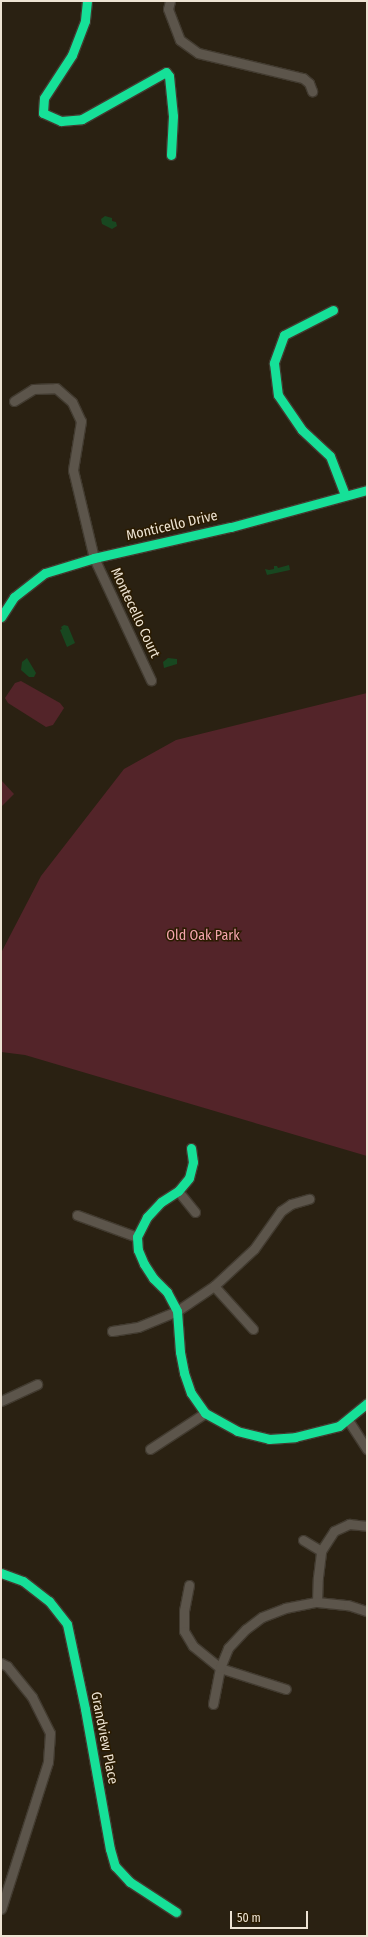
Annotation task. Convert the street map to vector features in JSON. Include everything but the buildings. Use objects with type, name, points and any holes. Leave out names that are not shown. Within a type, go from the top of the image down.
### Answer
[{"type":"street","points":[[87,1],[85,21],[72,55],[44,98],[43,113],[61,121],[82,119],[166,72],[169,76],[173,116],[171,155]]},
{"type":"street","points":[[170,1],[168,9],[180,40],[198,53],[262,67],[303,78],[310,83],[312,91]]},
{"type":"street","points":[[333,310],[284,335],[274,363],[278,395],[302,430],[330,456],[345,495]]},
{"type":"street","name":"Montecello Court","points":[[14,401],[33,389],[56,388],[72,402],[81,421],[73,470],[94,558],[151,680]]},
{"type":"street","name":"Monticello Drive","points":[[1,617],[14,597],[45,573],[94,558],[231,527],[367,490]]},
{"type":"street","points":[[191,1148],[193,1162],[189,1178],[178,1191],[160,1202],[147,1216],[137,1237],[138,1250],[144,1264],[153,1278],[167,1292],[177,1311],[180,1352],[184,1373],[191,1393],[205,1413],[237,1431],[269,1439],[295,1437],[339,1426],[367,1403]]},
{"type":"street","points":[[178,1191],[195,1212]]},
{"type":"street","points":[[112,1331],[138,1327],[177,1311],[214,1286],[254,1249],[281,1211],[291,1204],[309,1199]]},
{"type":"street","points":[[77,1215],[137,1237]]},
{"type":"street","points":[[214,1286],[253,1329]]},
{"type":"street","points":[[1,1401],[37,1384]]},
{"type":"street","points":[[150,1449],[205,1413]]},
{"type":"street","points":[[348,1420],[367,1450]]},
{"type":"street","points":[[317,1602],[318,1576],[322,1551],[334,1532],[349,1524],[367,1526]]},
{"type":"street","points":[[303,1540],[322,1551]]},
{"type":"street","name":"Grandview Place","points":[[1,1573],[23,1581],[49,1601],[67,1624],[85,1709],[110,1849],[115,1866],[130,1882],[176,1912]]},
{"type":"street","points":[[190,1585],[184,1611],[184,1631],[193,1646],[220,1668],[286,1689]]},
{"type":"street","points":[[213,1704],[220,1668],[228,1648],[246,1629],[262,1617],[285,1608],[317,1602],[348,1605],[367,1611]]},
{"type":"street","points":[[1,1663],[7,1666],[32,1697],[50,1733],[48,1762],[1,1909]]},
{"type":"green space","points":[[21,681],[60,703],[64,708],[53,725],[46,727],[8,703],[5,698],[15,683]]},
{"type":"green space","name":"Old Oak Park","points":[[367,693],[367,1156],[25,1055],[1,1052],[1,953],[41,876],[124,769],[176,740]]},
{"type":"green space","points":[[1,780],[14,794],[1,807]]},
{"type":"shaded area","points":[[105,216],[112,218],[112,221],[116,222],[117,226],[112,229],[102,224],[101,219]]},
{"type":"shaded area","points":[[289,565],[290,570],[267,575],[265,569],[269,570],[274,569],[274,566],[277,566],[278,568]]},
{"type":"shaded area","points":[[64,625],[68,626],[75,643],[67,647],[60,630]]},
{"type":"shaded area","points":[[27,658],[36,673],[34,677],[29,677],[21,670],[22,662]]},
{"type":"shaded area","points":[[168,658],[177,659],[177,664],[164,668],[163,662]]},
{"type":"traffic: fast","points":[[87,1],[85,21],[72,55],[44,98],[43,113],[61,121],[82,119],[166,72],[169,76],[173,116],[171,155]]},
{"type":"traffic: fast","points":[[333,310],[284,335],[274,363],[278,395],[302,430],[330,456],[345,495]]},
{"type":"traffic: fast","points":[[1,617],[14,597],[45,573],[94,558],[231,527],[367,490]]},
{"type":"traffic: fast","points":[[191,1148],[193,1162],[189,1178],[178,1191],[161,1202],[147,1217],[137,1237],[138,1250],[144,1264],[153,1278],[167,1292],[177,1311],[180,1352],[184,1373],[191,1393],[205,1413],[237,1431],[269,1439],[295,1437],[339,1426],[367,1403]]},
{"type":"traffic: fast","points":[[1,1573],[23,1581],[49,1601],[67,1624],[85,1709],[110,1849],[115,1866],[130,1882],[176,1912]]}]
